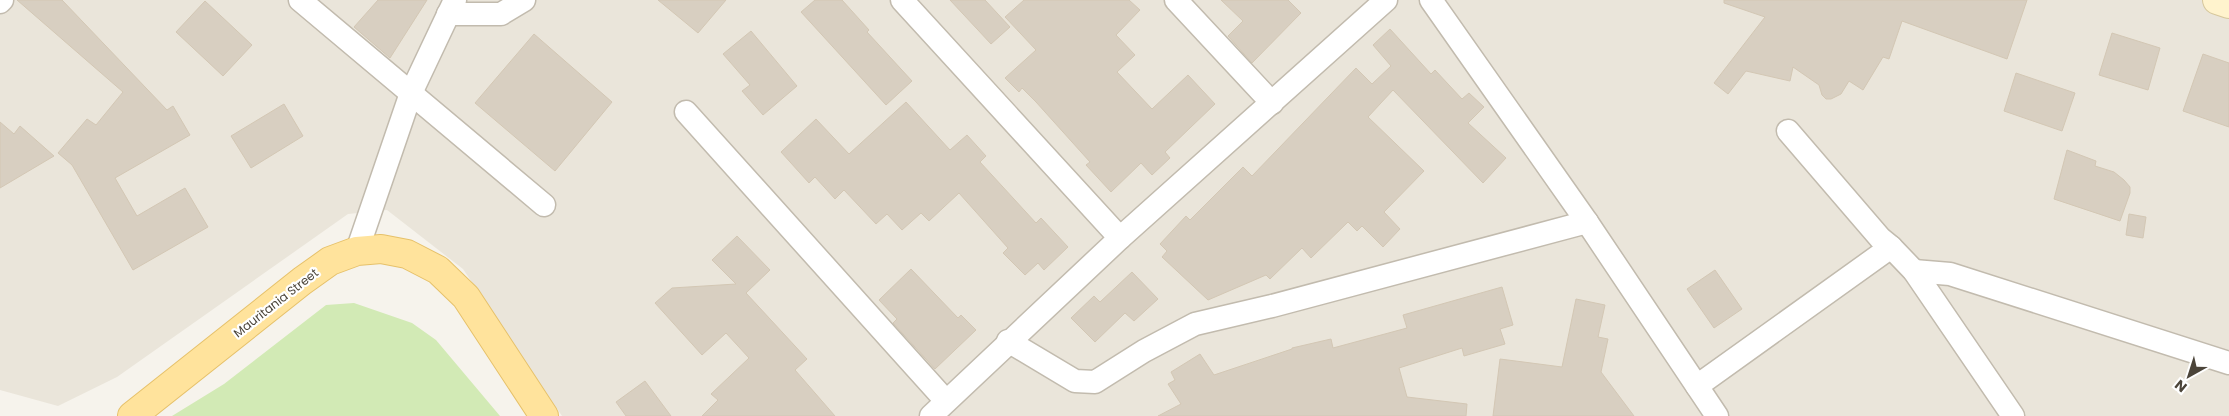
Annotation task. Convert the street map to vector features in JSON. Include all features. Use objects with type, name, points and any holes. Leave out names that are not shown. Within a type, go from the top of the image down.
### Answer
[{"type":"main road","name":"Mauritania Street","points":[[132,416],[302,281],[330,261],[357,251],[381,248],[407,254],[438,270],[466,296],[544,416]]},
{"type":"street","points":[[300,0],[544,205]]},
{"type":"street","points":[[357,251],[412,93],[452,7],[501,14],[524,0]]},
{"type":"street","points":[[902,0],[1120,238]]},
{"type":"street","points":[[1176,0],[1272,103]]},
{"type":"street","points":[[686,112],[938,408],[1120,238],[1386,0]]},
{"type":"street","points":[[1431,0],[1587,222],[1717,416]]},
{"type":"street","points":[[2218,0],[2229,4]]},
{"type":"street","points":[[1788,131],[1880,238],[1914,271],[2012,416]]},
{"type":"street","points":[[1008,341],[1075,381],[1095,382],[1144,351],[1195,324],[1272,306],[1587,222]]},
{"type":"street","points":[[1697,386],[1891,247]]},
{"type":"street","points":[[1914,271],[1950,274],[2229,363]]},
{"type":"shaded area","points":[[0,0],[2229,0],[2229,416],[562,416],[463,269],[387,210],[348,214],[117,377],[58,406],[0,390]]},
{"type":"green space","points":[[354,303],[412,323],[436,340],[500,416],[172,416],[224,384],[326,305]]},
{"type":"building","points":[[17,0],[62,0],[167,110],[173,106],[190,135],[115,178],[137,216],[185,188],[208,227],[133,270],[72,165],[58,153],[87,119],[96,125],[123,92]]},
{"type":"building","points":[[378,0],[427,0],[390,58],[354,27]]},
{"type":"building","points":[[658,0],[726,0],[698,33]]},
{"type":"building","points":[[815,0],[842,0],[869,30],[867,32],[912,81],[886,105],[801,12]]},
{"type":"building","points":[[950,0],[985,0],[1010,27],[991,44]]},
{"type":"building","points":[[1024,0],[1129,0],[1140,10],[1116,35],[1135,55],[1117,72],[1152,109],[1188,75],[1215,104],[1165,152],[1170,158],[1152,175],[1141,163],[1111,192],[1086,165],[1090,162],[1036,102],[1022,88],[1019,92],[1005,78],[1036,50],[1005,17]]},
{"type":"building","points":[[1221,0],[1288,0],[1301,13],[1252,63],[1228,36],[1243,21]]},
{"type":"building","points":[[1724,0],[2027,0],[2007,59],[1902,21],[1889,59],[1883,57],[1863,90],[1849,81],[1841,94],[1831,99],[1826,99],[1822,95],[1819,85],[1793,67],[1790,81],[1746,71],[1728,94],[1714,83],[1765,17],[1724,3]]},
{"type":"building","points":[[205,1],[252,45],[223,76],[176,32]]},
{"type":"building","points":[[1390,29],[1431,74],[1435,70],[1462,99],[1469,93],[1484,107],[1468,123],[1506,158],[1483,183],[1393,90],[1368,117],[1424,171],[1384,212],[1400,229],[1383,247],[1362,226],[1357,231],[1348,222],[1311,258],[1302,248],[1270,279],[1266,275],[1208,300],[1162,257],[1167,251],[1160,244],[1186,216],[1190,220],[1243,167],[1252,176],[1356,68],[1372,84],[1391,66],[1373,45]]},
{"type":"building","points":[[751,31],[797,86],[763,115],[742,91],[750,85],[723,54]]},
{"type":"building","points":[[2112,33],[2160,48],[2148,90],[2099,75]]},
{"type":"building","points":[[534,34],[612,102],[555,171],[475,103]]},
{"type":"building","points":[[2203,54],[2229,63],[2229,127],[2183,111]]},
{"type":"building","points":[[2016,73],[2075,93],[2062,131],[2004,111]]},
{"type":"building","points":[[906,102],[950,150],[967,135],[986,156],[980,162],[1036,223],[1041,218],[1068,247],[1044,270],[1038,263],[1025,275],[1003,253],[1008,248],[959,193],[929,221],[921,213],[902,230],[887,214],[876,224],[844,190],[835,199],[815,177],[809,183],[781,152],[816,119],[849,154]]},
{"type":"building","points":[[284,104],[303,136],[251,168],[231,136]]},
{"type":"building","points":[[0,122],[14,134],[20,126],[54,156],[0,188]]},
{"type":"building","points":[[2067,150],[2096,161],[2095,166],[2114,172],[2130,187],[2130,193],[2120,221],[2054,199]]},
{"type":"building","points":[[2129,214],[2146,217],[2143,238],[2126,235]]},
{"type":"building","points":[[737,236],[770,270],[746,293],[807,359],[795,370],[835,416],[702,416],[718,400],[711,394],[749,358],[726,333],[702,355],[655,303],[672,288],[736,284],[712,260]]},
{"type":"building","points":[[911,269],[958,318],[961,315],[976,330],[935,369],[893,323],[897,319],[879,300]]},
{"type":"building","points":[[1715,270],[1742,309],[1714,328],[1687,289]]},
{"type":"building","points":[[1132,272],[1158,299],[1134,321],[1125,313],[1095,342],[1071,318],[1094,296],[1100,302]]},
{"type":"building","points":[[1502,287],[1513,325],[1500,329],[1505,344],[1464,356],[1462,348],[1399,368],[1407,397],[1467,404],[1466,416],[1158,416],[1181,404],[1168,384],[1175,380],[1171,372],[1200,354],[1214,375],[1292,348],[1331,339],[1333,348],[1407,328],[1403,315]]},
{"type":"building","points":[[1576,299],[1605,305],[1598,337],[1608,339],[1601,372],[1634,416],[1493,416],[1500,359],[1562,367]]},
{"type":"building","points":[[645,381],[671,416],[626,416],[616,402]]}]
